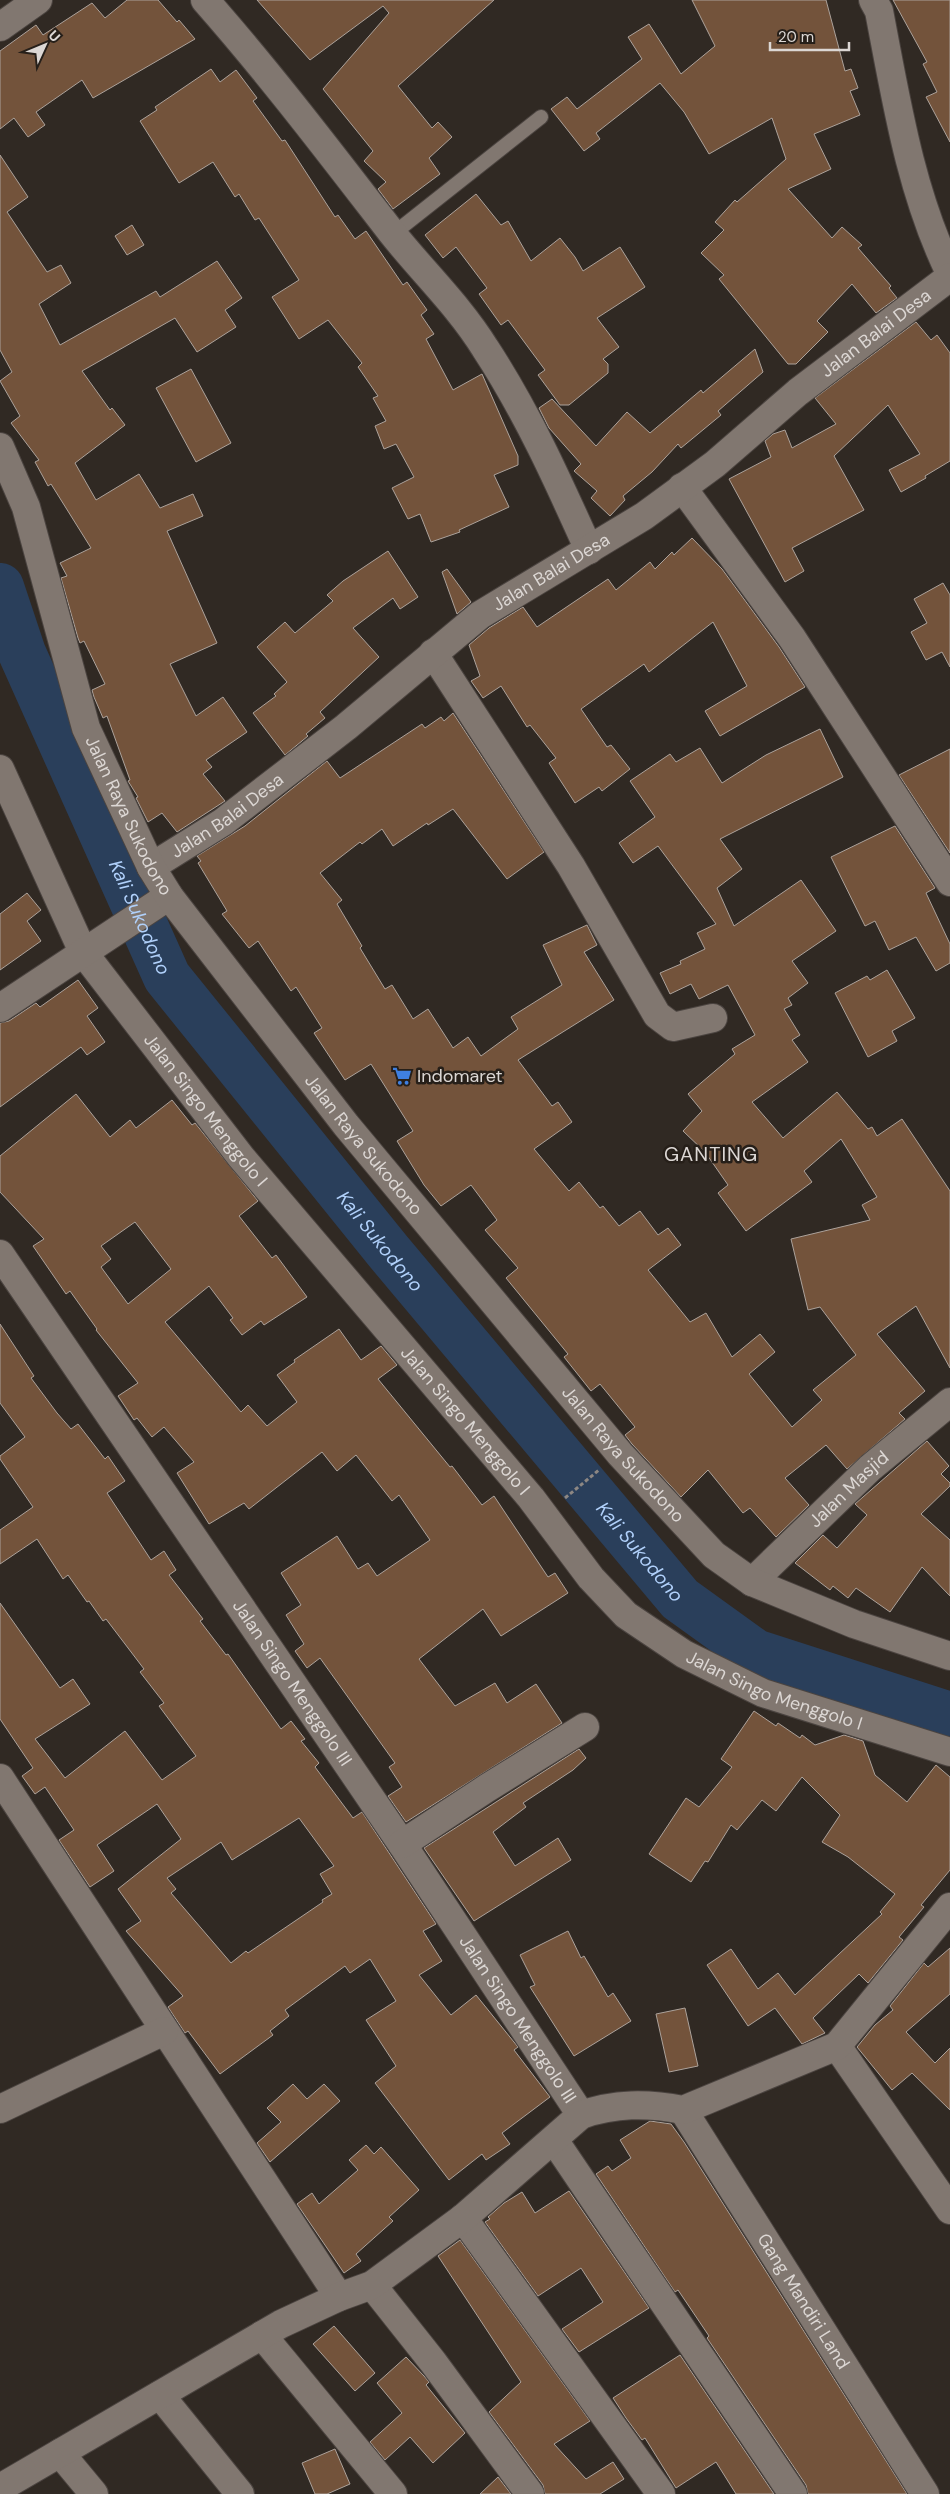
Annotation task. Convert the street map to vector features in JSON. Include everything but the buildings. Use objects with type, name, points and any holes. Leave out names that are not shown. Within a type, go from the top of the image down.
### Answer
[{"type":"street","points":[[0,27],[38,0]]},
{"type":"street","points":[[205,0],[249,50],[332,152],[393,234],[460,313],[485,347],[530,423],[589,550]]},
{"type":"street","points":[[873,0],[879,11],[904,142],[949,267]]},
{"type":"street","name":"Jalan Balai Desa","points":[[151,866],[223,822],[346,727],[480,615],[644,516],[715,464],[949,267]]},
{"type":"street","name":"Jalan Raya Sukodono","points":[[0,447],[26,507],[86,728],[151,866],[164,899],[346,1125],[620,1454],[714,1555],[752,1582],[854,1624],[950,1656]]},
{"type":"street","points":[[682,487],[792,638],[950,882]]},
{"type":"street","points":[[434,653],[571,866],[657,1015],[673,1027],[713,1018]]},
{"type":"street","name":"Jalan Singo Menggolo I","points":[[0,769],[91,947],[241,1157],[531,1498],[591,1578],[626,1615],[684,1654],[763,1692],[950,1752]]},
{"type":"street","points":[[0,1008],[164,899]]},
{"type":"street","name":"Jalan Singo Menggolo III","points":[[0,1254],[402,1844],[581,2115]]},
{"type":"street","name":"Jalan Masjid","points":[[752,1582],[870,1468],[950,1402]]},
{"type":"street","points":[[402,1844],[585,1727]]},
{"type":"street","points":[[0,1778],[339,2297]]},
{"type":"street","points":[[0,2488],[262,2335],[339,2297],[372,2285],[463,2218],[581,2115],[600,2108],[627,2104],[658,2105],[683,2110],[838,2046],[950,1907]]},
{"type":"street","points":[[0,2109],[164,2031]]},
{"type":"street","points":[[838,2046],[950,2210]]},
{"type":"street","name":"Gang Mandiri Land","points":[[683,2110],[924,2494]]},
{"type":"street","points":[[554,2140],[793,2494]]},
{"type":"street","points":[[463,2218],[661,2494]]},
{"type":"street","points":[[372,2285],[433,2362],[530,2494]]},
{"type":"street","points":[[262,2335],[393,2494]]},
{"type":"street","points":[[160,2395],[240,2494]]},
{"type":"street","points":[[60,2453],[94,2494]]},
{"type":"lane","points":[[393,234],[541,117]]},
{"type":"path","points":[[561,1501],[602,1468]]},
{"type":"waterway","name":"Kali Sukodono","points":[[0,587],[22,653],[167,977],[388,1251],[680,1599],[755,1653],[950,1716]]},
{"type":"place","name":"Indomaret","points":[[402,1076]]},
{"type":"district","name":"GANTING","points":[[711,1154]]}]
